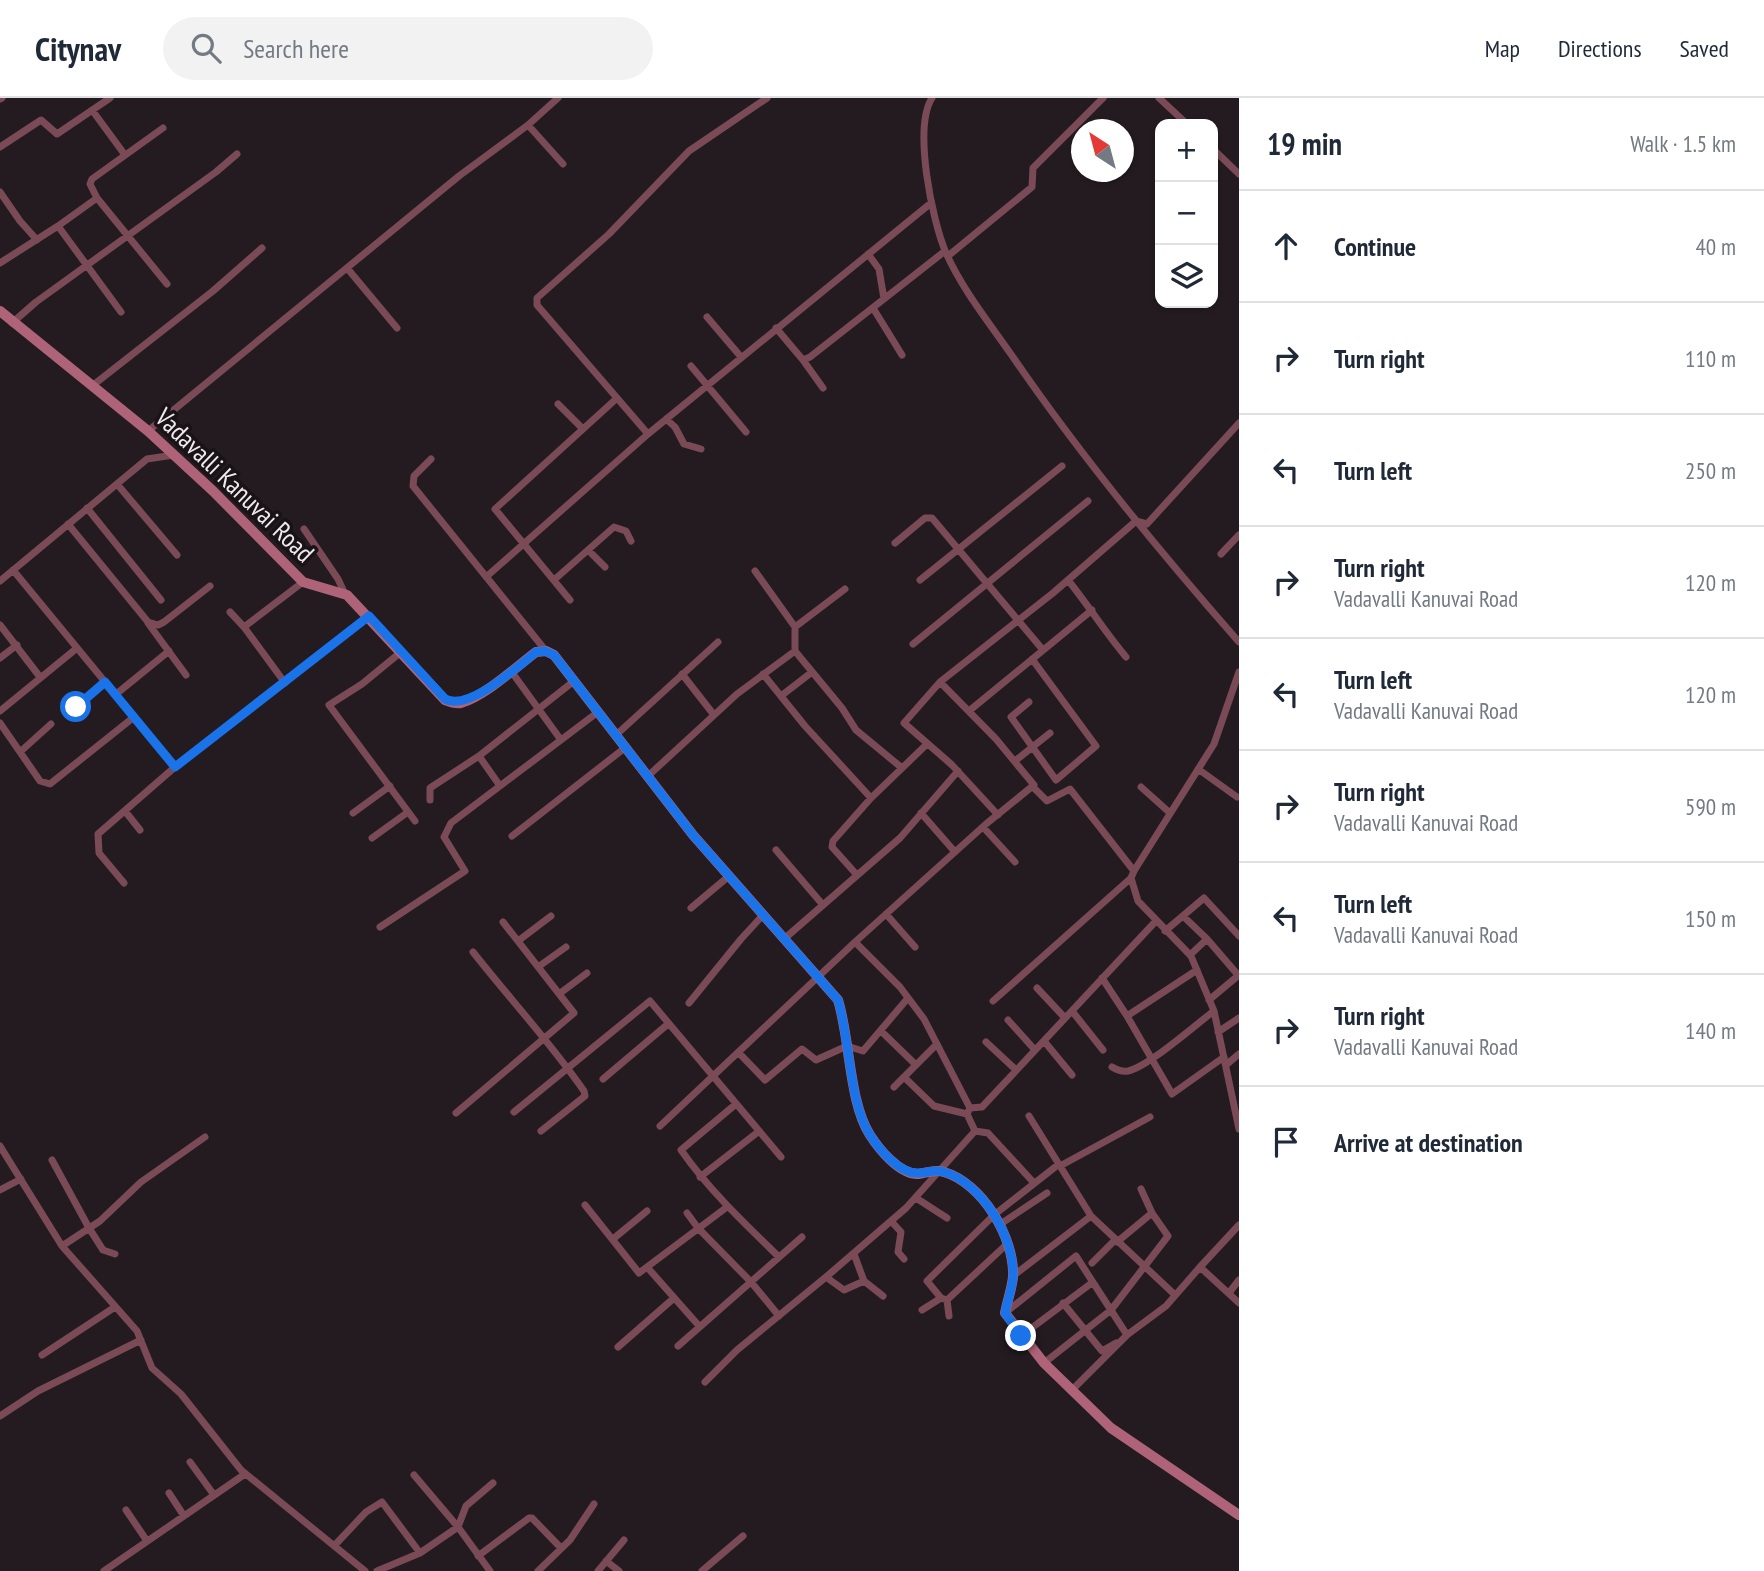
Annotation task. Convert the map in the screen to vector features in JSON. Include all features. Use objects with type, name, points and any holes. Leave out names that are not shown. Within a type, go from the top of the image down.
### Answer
[{"type":"street","points":[[0,148],[41,120],[57,134],[110,98]]},
{"type":"street","points":[[148,431],[265,333],[459,176],[528,125],[558,98]]},
{"type":"street","points":[[648,434],[537,305],[537,298],[609,234],[689,151],[766,98]]},
{"type":"street","points":[[932,98],[927,106],[924,144],[931,203],[947,254],[963,285],[1065,433],[1239,642]]},
{"type":"street","points":[[803,359],[810,357],[1032,187],[1033,168],[1103,98]]},
{"type":"street","points":[[1159,98],[1182,119]]},
{"type":"street","points":[[92,110],[125,155]]},
{"type":"street","points":[[528,125],[563,164]]},
{"type":"street","points":[[163,128],[93,179],[90,184],[97,198],[167,284]]},
{"type":"street","points":[[12,323],[36,302],[216,172],[237,153]]},
{"type":"street","points":[[1218,154],[1239,174]]},
{"type":"street","points":[[0,192],[37,240]]},
{"type":"street","points":[[0,263],[97,198]]},
{"type":"street","points":[[486,577],[648,434],[931,203]]},
{"type":"street","points":[[58,226],[121,312]]},
{"type":"street","points":[[92,386],[213,291],[262,248]]},
{"type":"street","points":[[867,254],[879,269],[884,299]]},
{"type":"street","points":[[347,268],[397,328]]},
{"type":"street","points":[[873,308],[902,355]]},
{"type":"street","name":"Vadavalli Kanuvai Road","points":[[0,312],[148,431],[303,582],[345,594],[369,616],[445,699],[460,703],[477,695],[536,652],[545,651]]},
{"type":"street","points":[[707,317],[741,357]]},
{"type":"street","points":[[776,328],[803,359],[823,388]]},
{"type":"street","points":[[691,366],[746,432]]},
{"type":"street","points":[[570,600],[495,509],[616,399]]},
{"type":"street","points":[[558,404],[583,429]]},
{"type":"street","points":[[666,419],[675,427],[684,444],[701,449]]},
{"type":"street","points":[[1136,521],[1147,524],[1239,423]]},
{"type":"street","points":[[0,581],[163,445]]},
{"type":"street","points":[[147,459],[174,455]]},
{"type":"street","points":[[431,459],[414,475],[413,486],[545,651],[554,655],[693,835],[838,1000],[861,1114],[869,1134],[897,1167],[914,1174],[942,1171],[968,1183],[989,1207],[1007,1244],[1013,1276],[1005,1313],[1021,1336],[1044,1363],[1111,1428],[1239,1515]]},
{"type":"street","points":[[920,580],[1062,466]]},
{"type":"street","points":[[117,484],[177,555]]},
{"type":"street","points":[[913,645],[1088,501]]},
{"type":"street","points":[[87,508],[161,600]]},
{"type":"street","points":[[895,542],[928,517],[1043,650]]},
{"type":"street","points":[[998,815],[958,771],[904,723],[940,682],[1068,580],[1136,521]]},
{"type":"street","points":[[68,524],[148,622],[186,675]]},
{"type":"street","points":[[554,580],[614,527],[626,531],[631,541]]},
{"type":"street","points":[[304,529],[345,594]]},
{"type":"street","points":[[1221,554],[1239,535]]},
{"type":"street","points":[[588,550],[605,567]]},
{"type":"street","points":[[13,570],[175,767]]},
{"type":"street","points":[[755,571],[795,627],[794,651],[842,708],[856,730],[902,768]]},
{"type":"street","points":[[1068,580],[1092,610],[1106,634],[1126,657]]},
{"type":"street","points":[[244,627],[303,582]]},
{"type":"street","points":[[148,622],[158,625],[164,622],[210,586]]},
{"type":"street","points":[[795,627],[845,589]]},
{"type":"street","points":[[969,711],[1092,610]]},
{"type":"street","points":[[230,612],[285,683]]},
{"type":"street","points":[[124,883],[99,853],[98,834],[175,767],[369,616]]},
{"type":"street","points":[[0,625],[40,677]]},
{"type":"street","points":[[616,735],[718,642]]},
{"type":"street","points":[[0,658],[17,645]]},
{"type":"street","points":[[0,711],[77,648]]},
{"type":"street","points":[[115,695],[169,651]]},
{"type":"street","points":[[648,776],[714,715],[794,651]]},
{"type":"street","points":[[401,652],[362,684],[329,705],[415,821]]},
{"type":"street","points":[[1029,702],[1011,717],[1056,780],[1096,746],[1032,659]]},
{"type":"street","points":[[511,671],[561,740]]},
{"type":"street","points":[[781,696],[812,672]]},
{"type":"street","points":[[682,674],[714,715]]},
{"type":"street","points":[[763,674],[805,726],[872,797]]},
{"type":"street","points":[[993,1001],[1133,874],[1214,744],[1239,674]]},
{"type":"street","points":[[430,800],[430,788],[479,756],[574,681]]},
{"type":"street","points":[[76,707],[105,682]]},
{"type":"street","points":[[940,682],[1015,761],[1046,801],[1070,789],[1133,874],[1138,901],[1190,955],[1213,1011],[1239,1129]]},
{"type":"street","points":[[380,928],[465,871],[444,837],[451,823],[598,712]]},
{"type":"street","points":[[0,723],[40,780],[50,784],[134,717]]},
{"type":"street","points":[[20,752],[51,724]]},
{"type":"street","points":[[1015,761],[1050,733]]},
{"type":"street","points":[[857,875],[832,846],[833,841],[872,797],[928,744]]},
{"type":"street","points":[[512,836],[625,747]]},
{"type":"street","points":[[479,756],[499,786]]},
{"type":"street","points":[[1198,769],[1237,797]]},
{"type":"street","points":[[784,939],[900,838],[958,771]]},
{"type":"street","points":[[353,813],[390,786]]},
{"type":"street","points":[[660,1126],[855,942],[1032,786]]},
{"type":"street","points":[[1141,787],[1170,813]]},
{"type":"street","points":[[125,811],[140,830]]},
{"type":"street","points":[[372,838],[408,812]]},
{"type":"street","points":[[921,813],[955,852]]},
{"type":"street","points":[[983,827],[1015,862]]},
{"type":"street","points":[[776,850],[823,905]]},
{"type":"street","points":[[691,908],[729,876]]},
{"type":"street","points":[[1165,931],[1204,898],[1239,936]]},
{"type":"street","points":[[886,914],[915,947]]},
{"type":"street","points":[[689,1003],[763,915]]},
{"type":"street","points":[[518,941],[551,916]]},
{"type":"street","points":[[1183,916],[1208,939],[1239,975],[1209,1000]]},
{"type":"street","points":[[456,1113],[574,1013],[503,922]]},
{"type":"street","points":[[905,1077],[934,1106],[968,1111],[982,1107],[1156,922]]},
{"type":"street","points":[[1190,955],[1208,939]]},
{"type":"street","points":[[855,942],[908,998],[937,1044],[975,1132]]},
{"type":"street","points":[[538,967],[566,947]]},
{"type":"street","points":[[473,952],[545,1038],[584,1091],[585,1096],[541,1131]]},
{"type":"street","points":[[1127,1016],[1196,970]]},
{"type":"street","points":[[559,995],[587,972]]},
{"type":"street","points":[[1102,978],[1172,1094],[1239,1054]]},
{"type":"street","points":[[1037,988],[1065,1018]]},
{"type":"street","points":[[739,1053],[765,1080],[802,1049],[816,1060],[847,1046],[863,1051],[908,998]]},
{"type":"street","points":[[514,1112],[650,1001],[781,1157]]},
{"type":"street","points":[[1072,1011],[1103,1050]]},
{"type":"street","points":[[1112,1067],[1118,1071],[1129,1071],[1213,1011]]},
{"type":"street","points":[[1218,1032],[1239,1018]]},
{"type":"street","points":[[1008,1020],[1035,1050]]},
{"type":"street","points":[[603,1079],[668,1024]]},
{"type":"street","points":[[881,1031],[915,1064]]},
{"type":"street","points":[[1044,1041],[1072,1075]]},
{"type":"street","points":[[986,1042],[1016,1070]]},
{"type":"street","points":[[894,1087],[937,1044]]},
{"type":"street","points":[[736,1104],[681,1150],[700,1177],[727,1207],[779,1257]]},
{"type":"street","points":[[1029,1116],[1091,1216],[1174,1294]]},
{"type":"street","points":[[949,1316],[944,1299],[927,1281],[997,1220],[1034,1183],[1060,1165],[1150,1117]]},
{"type":"street","points":[[700,1177],[758,1132]]},
{"type":"street","points":[[705,1382],[737,1350],[891,1222],[942,1171],[975,1132]]},
{"type":"street","points":[[975,1132],[988,1133],[1034,1183]]},
{"type":"street","points":[[62,1246],[89,1228],[141,1182],[205,1137]]},
{"type":"street","points":[[0,1146],[62,1246],[137,1331],[152,1368],[181,1394],[245,1474],[365,1571]]},
{"type":"street","points":[[52,1160],[103,1250],[115,1254]]},
{"type":"street","points":[[0,1189],[21,1179]]},
{"type":"street","points":[[1044,1363],[1111,1310],[1168,1236],[1152,1213],[1141,1189]]},
{"type":"street","points":[[997,1220],[1046,1193]]},
{"type":"street","points":[[916,1198],[947,1218]]},
{"type":"street","points":[[585,1205],[639,1273],[727,1207]]},
{"type":"street","points":[[613,1240],[647,1211]]},
{"type":"street","points":[[687,1213],[779,1316]]},
{"type":"street","points":[[1092,1263],[1152,1213]]},
{"type":"street","points":[[1013,1276],[1091,1216]]},
{"type":"street","points":[[891,1222],[901,1232],[898,1252],[904,1259]]},
{"type":"street","points":[[1072,1391],[1128,1335],[1166,1306],[1239,1225]]},
{"type":"street","points":[[678,1346],[802,1237]]},
{"type":"street","points":[[922,1310],[944,1299],[1007,1244]]},
{"type":"street","points":[[854,1254],[863,1281],[883,1296]]},
{"type":"street","points":[[1005,1313],[1076,1256],[1128,1335]]},
{"type":"street","points":[[647,1267],[701,1327]]},
{"type":"street","points":[[1200,1267],[1239,1303]]},
{"type":"street","points":[[827,1277],[844,1290],[863,1281]]},
{"type":"street","points":[[1229,1293],[1239,1280]]},
{"type":"street","points":[[1021,1336],[1093,1282]]},
{"type":"street","points":[[618,1347],[674,1298]]},
{"type":"street","points":[[1063,1303],[1102,1351],[1116,1343]]},
{"type":"street","points":[[42,1355],[115,1307]]},
{"type":"street","points":[[0,1416],[38,1391],[141,1340]]},
{"type":"street","points":[[190,1462],[214,1495]]},
{"type":"street","points":[[104,1571],[245,1474]]},
{"type":"street","points":[[414,1475],[490,1571]]},
{"type":"street","points":[[377,1571],[420,1553],[457,1527],[466,1506],[493,1483]]},
{"type":"street","points":[[169,1493],[184,1516]]},
{"type":"street","points":[[334,1546],[366,1511],[382,1502],[420,1553]]},
{"type":"street","points":[[538,1571],[570,1540],[594,1504]]},
{"type":"street","points":[[126,1510],[147,1542]]},
{"type":"street","points":[[478,1556],[529,1518],[561,1548]]},
{"type":"street","points":[[702,1571],[743,1536]]},
{"type":"street","points":[[598,1571],[624,1540]]},
{"type":"street","points":[[607,1561],[619,1571]]},
{"type":"route","points":[[76,707],[105,682],[175,767],[369,616],[445,699],[452,703],[460,703],[477,695],[536,652],[545,651],[554,655],[693,835],[838,1000],[861,1114],[869,1134],[897,1167],[914,1174],[942,1171],[968,1183],[989,1207],[1007,1240],[1013,1276],[1005,1313],[1021,1336]]}]
